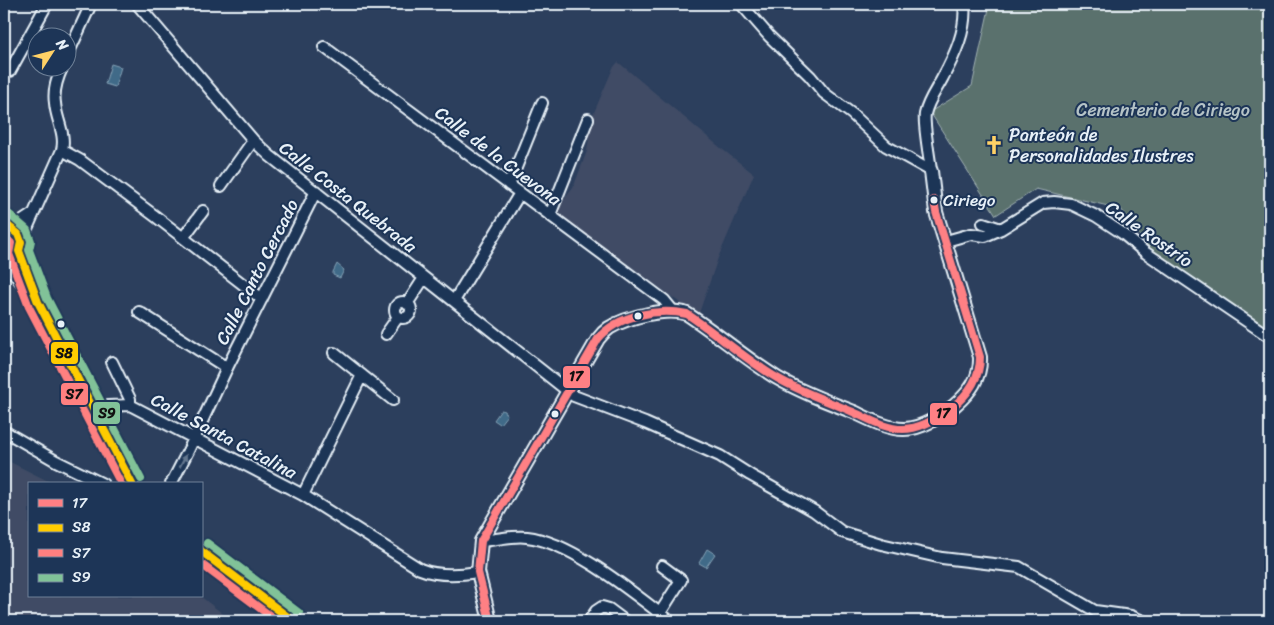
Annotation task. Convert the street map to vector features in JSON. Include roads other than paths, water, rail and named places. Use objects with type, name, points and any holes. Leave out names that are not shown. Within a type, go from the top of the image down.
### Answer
[{"type":"main road","points":[[490,621],[478,572],[481,541],[598,339],[610,327],[653,314],[673,311],[687,314],[778,378],[808,393],[894,428],[915,428],[952,408],[964,397],[974,386],[980,367],[976,343],[936,212],[931,171]]},
{"type":"main road","points":[[6,226],[18,234],[20,247],[38,302],[131,482]]},
{"type":"main road","points":[[20,247],[13,259],[4,263],[15,273],[38,302]]},
{"type":"main road","points":[[202,552],[293,621]]},
{"type":"street","points":[[10,71],[47,4]]},
{"type":"street","points":[[78,32],[91,4]]},
{"type":"street","name":"Calle Costa Quebrada","points":[[137,4],[254,141],[270,156],[574,396],[645,422],[720,456],[814,511],[842,532],[881,544],[942,558],[1019,567],[1095,611],[1132,616],[1143,621]]},
{"type":"street","points":[[741,4],[824,93],[852,114],[886,146],[931,171]]},
{"type":"street","points":[[931,171],[924,117],[957,46],[965,16],[964,4]]},
{"type":"street","name":"Calle de la Cuevona","points":[[324,47],[664,300],[673,311]]},
{"type":"street","points":[[20,247],[64,142],[54,103],[54,88],[58,78]]},
{"type":"street","points":[[509,185],[542,104]]},
{"type":"street","points":[[550,215],[588,119]]},
{"type":"street","name":"Calle Costa Quebrada","points":[[220,186],[254,141]]},
{"type":"street","points":[[62,150],[80,160],[262,299]]},
{"type":"street","name":"Calle Canto Cercado","points":[[171,482],[316,191]]},
{"type":"street","points":[[454,301],[520,193]]},
{"type":"street","name":"Calle Rostrío","points":[[946,241],[971,234],[986,236],[1043,203],[1064,203],[1096,216],[1122,233],[1146,253],[1270,337]]},
{"type":"street","points":[[183,238],[203,211]]},
{"type":"street","points":[[6,226],[33,214]]},
{"type":"street","points":[[983,223],[1001,229]]},
{"type":"street","name":"Calle Costa Quebrada","points":[[386,334],[398,317],[395,311],[396,306],[402,302],[407,304],[424,278]]},
{"type":"street","points":[[652,291],[657,299],[657,305],[653,314]]},
{"type":"street","name":"Calle Canto Cercado","points":[[139,312],[227,368]]},
{"type":"street","points":[[334,354],[393,400]]},
{"type":"street","name":"Calle Santa Catalina","points":[[112,362],[130,399],[130,405]]},
{"type":"street","name":"Calle Santa Catalina","points":[[303,496],[362,375]]},
{"type":"street","name":"Calle Santa Catalina","points":[[93,409],[130,405],[303,496],[420,569],[444,574],[478,572]]},
{"type":"street","points":[[4,431],[56,461],[99,482]]},
{"type":"street","points":[[481,541],[524,536],[558,545],[584,560],[670,621]]},
{"type":"street","points":[[660,613],[681,580],[662,566]]},
{"type":"street","points":[[589,621],[596,611],[602,607],[609,609],[625,621]]},
{"type":"place","name":"Panteón de Personalidades Ilustres","points":[[994,145]]},
{"type":"place","name":"Ciriego","points":[[934,200]]},
{"type":"park label","name":"Cementerio de Ciriego","points":[[1163,110]]}]
